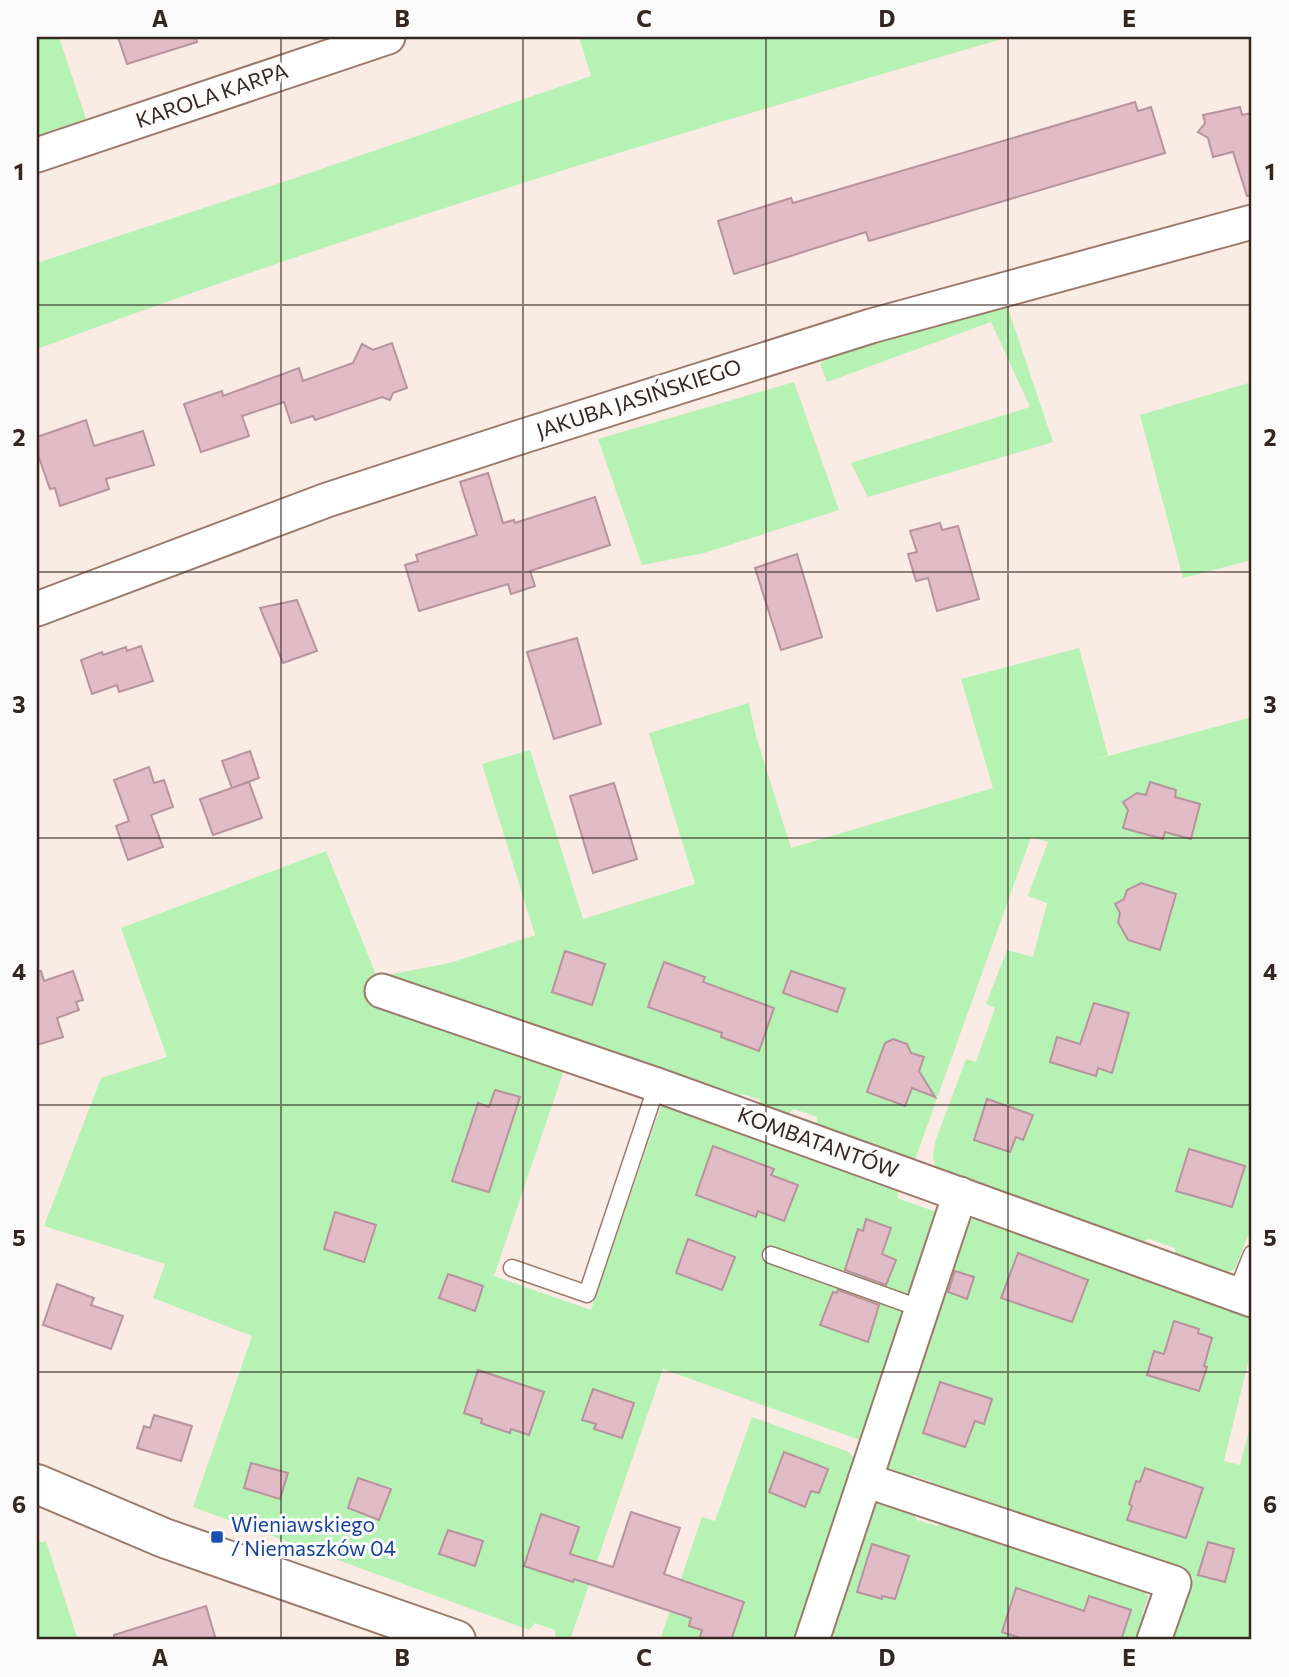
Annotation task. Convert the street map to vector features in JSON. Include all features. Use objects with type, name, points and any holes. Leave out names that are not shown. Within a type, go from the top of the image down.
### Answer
[{"type":"street","name":"KAROLA KARPA","points":[[37,155],[388,37]]},
{"type":"street","name":"JAKUBA JASIŃSKIEGO","points":[[37,609],[327,500],[514,439],[871,326],[1252,222]]},
{"type":"street","name":"KOMBATANTÓW","points":[[382,991],[657,1086],[1244,1297]]},
{"type":"street","points":[[812,1640],[960,1194]]},
{"type":"street","points":[[865,1480],[1174,1583],[1154,1640]]},
{"type":"street","points":[[37,1484],[164,1538],[456,1640]]},
{"type":"lane","points":[[512,1268],[587,1294],[657,1086]]},
{"type":"lane","points":[[1244,1297],[1252,1254]]},
{"type":"lane","points":[[771,1255],[922,1309]]},
{"type":"green space","points":[[37,37],[59,37],[89,128],[37,145]]},
{"type":"green space","points":[[579,37],[1009,37],[520,184],[277,263],[37,349],[37,263],[591,76]]},
{"type":"green space","points":[[1000,300],[1009,311],[1053,442],[868,497],[851,463],[1030,407],[991,322],[827,382],[820,364],[842,346]]},
{"type":"green space","points":[[794,382],[839,510],[704,553],[642,565],[598,439]]},
{"type":"green space","points":[[1252,382],[1252,560],[1183,578],[1140,415]]},
{"type":"green space","points":[[1079,648],[1108,755],[1097,759],[1252,717],[1252,1225],[1235,1269],[1218,1276],[1176,1261],[1175,1248],[1149,1239],[1132,1246],[1020,1208],[1014,1195],[997,1189],[986,1196],[937,1175],[933,1155],[936,1139],[966,1059],[976,1062],[995,1008],[986,1004],[1007,950],[1033,957],[1047,903],[1028,896],[1048,842],[1031,837],[912,1168],[816,1134],[817,1117],[794,1109],[781,1118],[762,1110],[760,1100],[743,1094],[734,1100],[567,1061],[494,1276],[591,1310],[662,1103],[807,1157],[901,1185],[897,1198],[945,1215],[868,1443],[663,1369],[570,1640],[555,1639],[555,1630],[535,1623],[529,1630],[193,1507],[252,1336],[153,1298],[165,1264],[44,1226],[101,1078],[167,1057],[121,928],[326,851],[377,977],[450,963],[535,935],[482,764],[530,750],[583,919],[695,884],[649,733],[749,703],[756,736],[791,848],[993,788],[961,679]]},
{"type":"green space","points":[[972,1207],[1252,1309],[1252,1346],[1224,1461],[1240,1465],[1252,1419],[1252,1640],[1171,1640],[1193,1577],[936,1492],[932,1482],[912,1475],[903,1481],[882,1469]]},
{"type":"green space","points":[[752,1417],[849,1452],[860,1467],[847,1508],[835,1514],[827,1535],[833,1549],[804,1640],[660,1640],[702,1517],[715,1521]]},
{"type":"green space","points":[[872,1498],[911,1509],[917,1520],[937,1526],[948,1521],[1139,1584],[1148,1597],[1142,1615],[1152,1619],[1146,1640],[819,1640]]},
{"type":"green space","points":[[46,1541],[78,1640],[37,1640],[37,1543]]},
{"type":"building","points":[[118,37],[196,37],[197,42],[127,64]]},
{"type":"building","points":[[1135,102],[1138,111],[1151,107],[1165,153],[869,241],[866,232],[734,274],[718,221],[791,198],[793,203]]},
{"type":"building","points":[[1240,107],[1242,115],[1252,113],[1252,195],[1247,196],[1233,152],[1213,157],[1208,138],[1198,132],[1205,123],[1203,115]]},
{"type":"building","points":[[392,343],[407,388],[393,393],[390,400],[382,397],[315,420],[313,416],[291,423],[284,402],[242,416],[249,436],[201,452],[184,404],[222,391],[223,396],[299,368],[303,381],[353,363],[362,344],[373,350]]},
{"type":"building","points":[[86,420],[94,446],[143,431],[154,465],[106,479],[109,489],[60,506],[55,488],[50,489],[37,452],[37,437]]},
{"type":"building","points":[[488,473],[503,523],[514,520],[515,523],[595,497],[610,545],[530,571],[535,586],[511,594],[508,584],[419,611],[405,565],[418,561],[416,555],[477,535],[460,482]]},
{"type":"building","points":[[940,523],[942,530],[958,526],[979,599],[937,611],[928,578],[916,581],[908,554],[917,552],[910,531]]},
{"type":"building","points":[[797,554],[822,637],[781,650],[755,568]]},
{"type":"building","points":[[297,600],[317,651],[283,663],[260,608]]},
{"type":"building","points":[[577,638],[601,724],[554,739],[527,652]]},
{"type":"building","points":[[141,646],[153,681],[119,692],[117,685],[92,694],[81,660],[102,652],[103,655],[126,647],[127,651]]},
{"type":"building","points":[[250,751],[259,778],[232,788],[222,761]]},
{"type":"building","points":[[149,767],[154,783],[164,780],[173,807],[151,815],[163,847],[128,860],[116,826],[129,821],[114,780]]},
{"type":"building","points":[[249,782],[262,818],[213,835],[200,799]]},
{"type":"building","points":[[1150,782],[1176,790],[1175,797],[1200,804],[1191,839],[1165,832],[1163,839],[1123,828],[1128,810],[1123,802],[1137,793],[1146,795]]},
{"type":"building","points":[[614,783],[637,859],[593,873],[570,796]]},
{"type":"building","points":[[1141,883],[1176,894],[1160,950],[1128,940],[1118,922],[1120,913],[1115,904],[1124,899],[1127,890]]},
{"type":"building","points":[[565,951],[605,964],[592,1005],[552,992]]},
{"type":"building","points":[[664,962],[705,977],[703,982],[774,1008],[759,1051],[721,1037],[722,1033],[648,1007]]},
{"type":"building","points":[[41,971],[44,981],[73,971],[83,1000],[76,1002],[79,1010],[57,1018],[63,1037],[37,1045],[37,972]]},
{"type":"building","points":[[791,971],[845,989],[837,1012],[783,993]]},
{"type":"building","points":[[1094,1003],[1129,1013],[1112,1073],[1098,1068],[1096,1076],[1050,1062],[1057,1037],[1080,1044]]},
{"type":"building","points":[[893,1039],[907,1044],[911,1053],[924,1057],[919,1071],[935,1097],[912,1088],[905,1106],[867,1092],[885,1043]]},
{"type":"building","points":[[495,1090],[520,1097],[489,1192],[452,1181],[478,1103],[489,1107]]},
{"type":"building","points":[[987,1099],[1033,1115],[1023,1140],[1016,1137],[1010,1152],[974,1140]]},
{"type":"building","points":[[713,1146],[774,1169],[771,1175],[798,1185],[784,1221],[758,1211],[756,1217],[696,1195]]},
{"type":"building","points":[[1189,1149],[1245,1166],[1232,1207],[1176,1191]]},
{"type":"building","points":[[335,1212],[376,1225],[364,1262],[324,1249]]},
{"type":"building","points":[[866,1219],[891,1228],[882,1254],[896,1260],[886,1285],[845,1270],[858,1229],[863,1231]]},
{"type":"building","points":[[688,1239],[735,1257],[722,1290],[676,1273]]},
{"type":"building","points":[[1018,1253],[1088,1280],[1072,1322],[1001,1298]]},
{"type":"building","points":[[955,1271],[974,1277],[967,1299],[948,1292]]},
{"type":"building","points":[[448,1274],[483,1286],[475,1311],[439,1298]]},
{"type":"building","points":[[57,1284],[94,1298],[91,1305],[123,1316],[111,1349],[43,1325]]},
{"type":"building","points":[[838,1290],[879,1305],[868,1342],[820,1325],[833,1292],[837,1293]]},
{"type":"building","points":[[1174,1321],[1199,1329],[1198,1333],[1212,1338],[1199,1391],[1147,1375],[1154,1351],[1164,1354]]},
{"type":"building","points":[[478,1370],[544,1392],[529,1435],[511,1429],[510,1433],[495,1428],[481,1423],[482,1419],[464,1413]]},
{"type":"building","points":[[940,1382],[992,1399],[984,1424],[975,1421],[965,1447],[923,1433]]},
{"type":"building","points":[[593,1389],[634,1403],[622,1438],[594,1429],[596,1424],[582,1420]]},
{"type":"building","points":[[154,1415],[192,1426],[181,1461],[137,1448],[144,1426],[150,1428]]},
{"type":"building","points":[[784,1452],[828,1469],[819,1493],[811,1491],[805,1507],[769,1492]]},
{"type":"building","points":[[251,1463],[288,1473],[280,1499],[244,1488]]},
{"type":"building","points":[[1145,1468],[1203,1488],[1186,1538],[1127,1520],[1136,1481],[1140,1482]]},
{"type":"building","points":[[358,1478],[391,1489],[379,1520],[348,1508]]},
{"type":"building","points":[[631,1512],[680,1528],[664,1574],[744,1602],[731,1640],[699,1640],[702,1630],[689,1626],[691,1618],[574,1579],[573,1582],[524,1566],[541,1514],[579,1527],[570,1554],[613,1567]]},
{"type":"building","points":[[448,1530],[483,1541],[475,1566],[439,1554]]},
{"type":"building","points":[[1208,1542],[1234,1549],[1225,1582],[1198,1575]]},
{"type":"building","points":[[872,1544],[909,1556],[895,1599],[882,1596],[882,1599],[857,1592]]},
{"type":"building","points":[[1016,1588],[1084,1611],[1089,1596],[1131,1610],[1121,1640],[1026,1640],[1002,1632]]},
{"type":"building","points":[[206,1606],[216,1640],[114,1640],[114,1635]]},
{"type":"place","name":"Wieniawskiego / Niemaszków 04","points":[[217,1537]]}]
